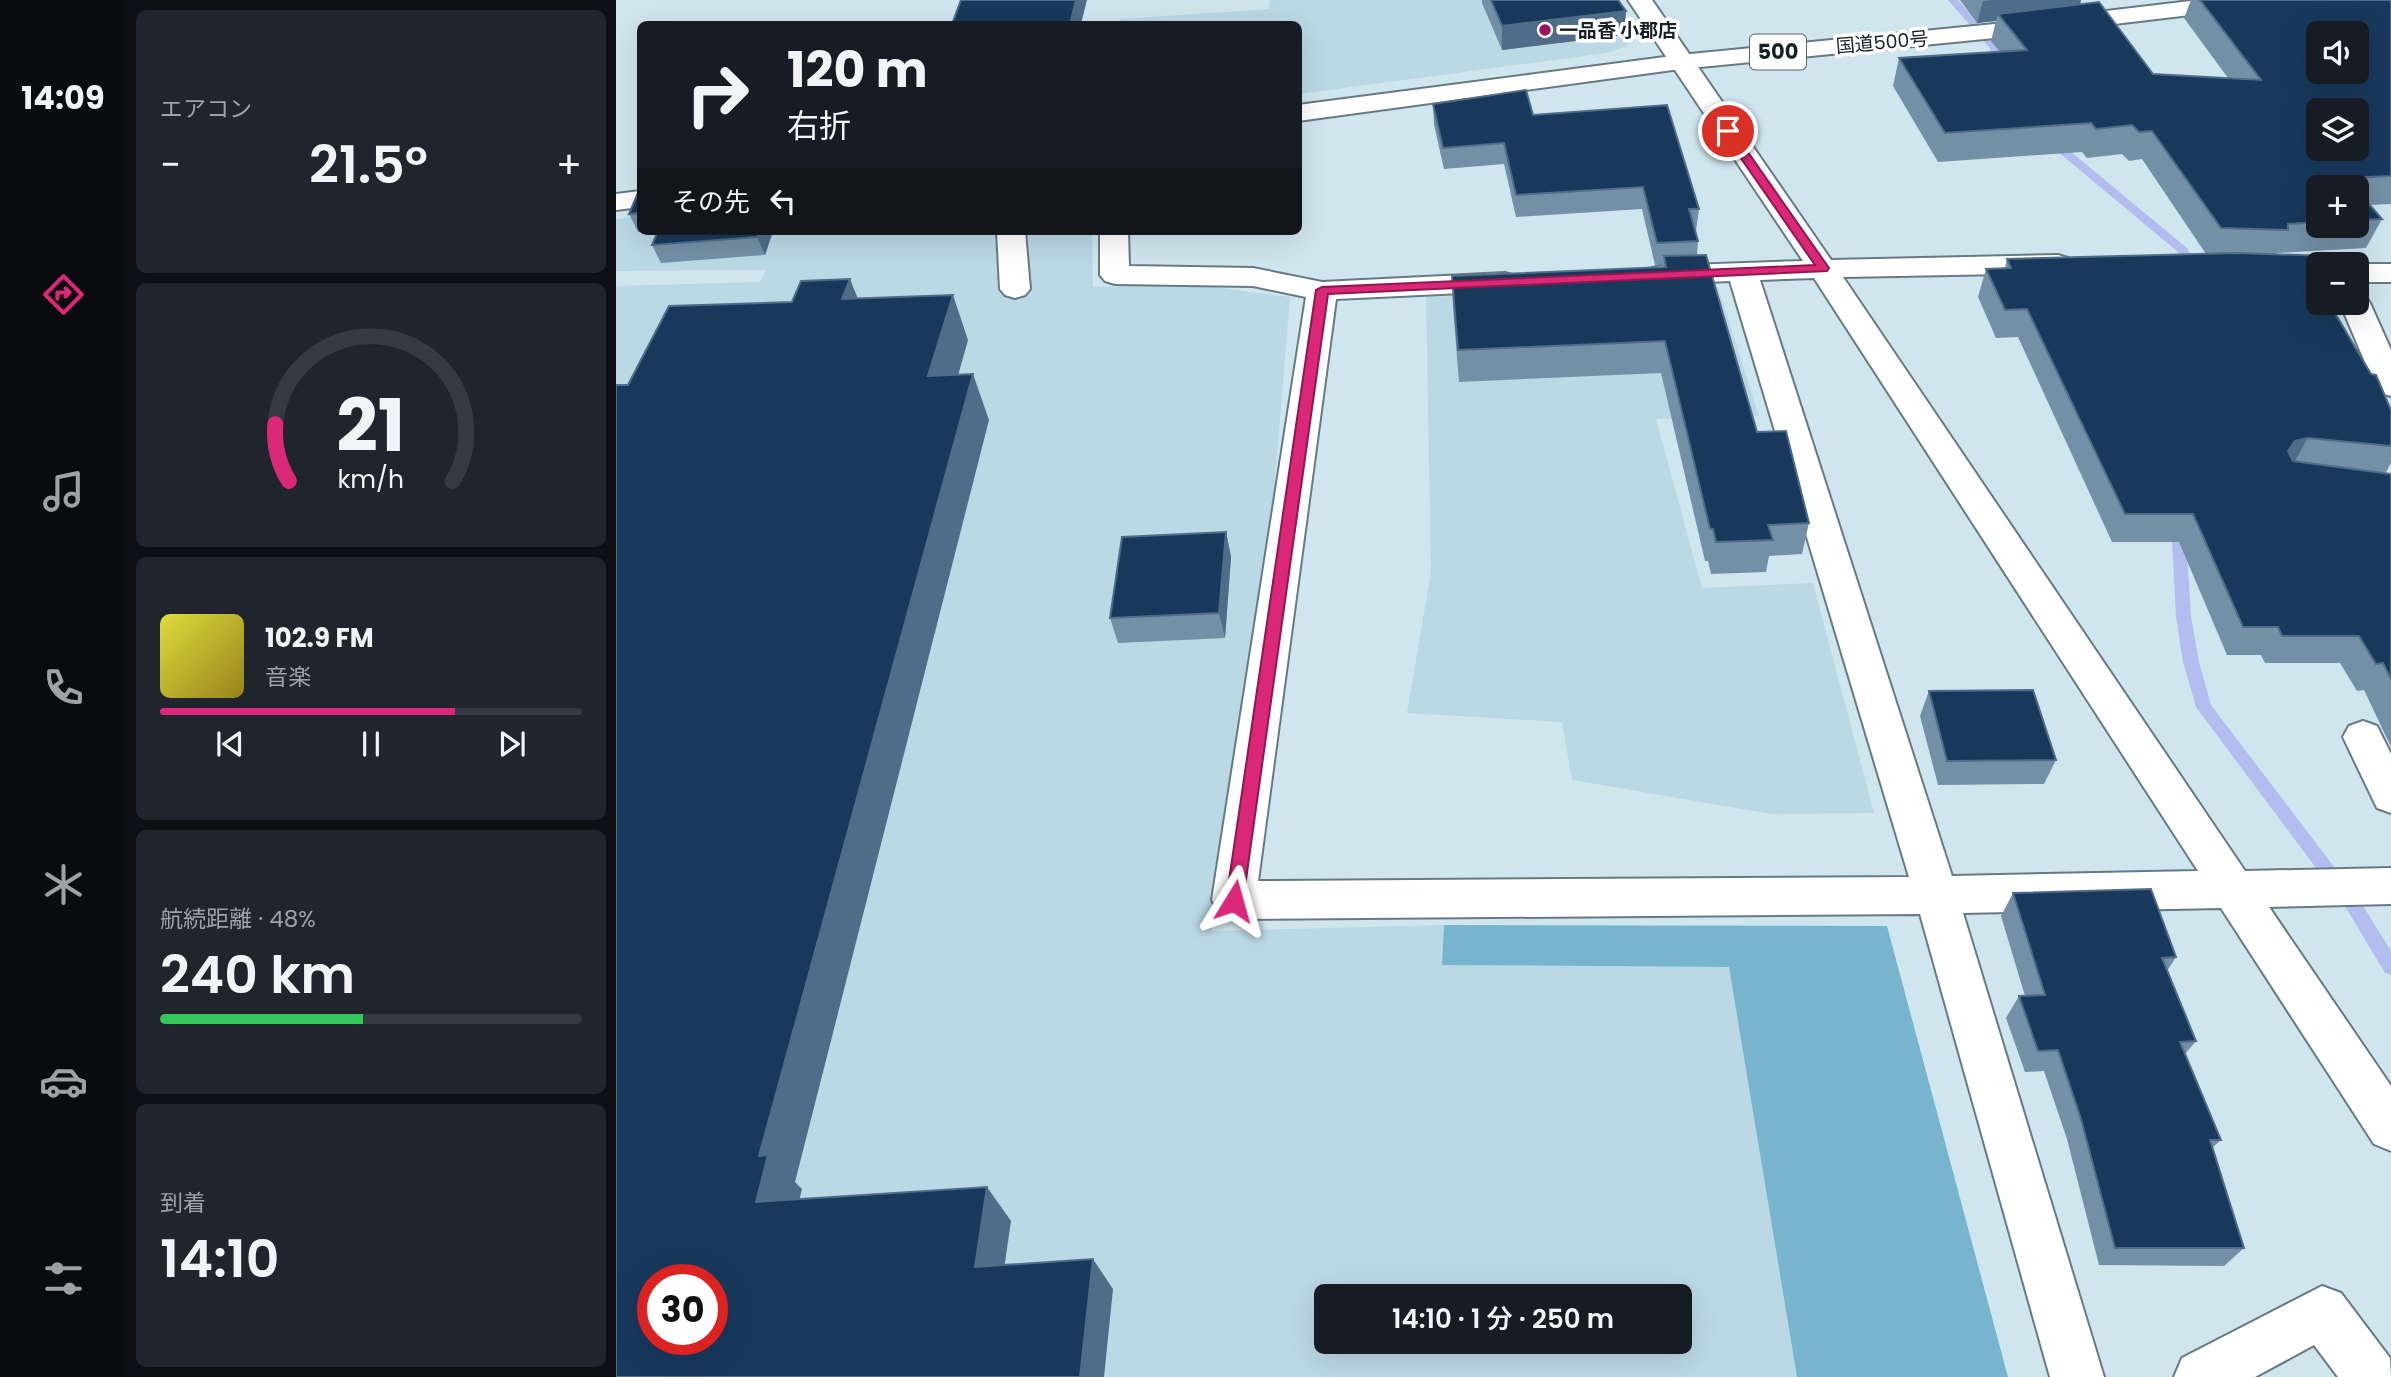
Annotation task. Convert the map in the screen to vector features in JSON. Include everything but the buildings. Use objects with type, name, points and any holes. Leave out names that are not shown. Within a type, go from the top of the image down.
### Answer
[{"type":"main road","points":[[1640,0],[1823,268],[2391,1128]]},
{"type":"main road","name":"国道500号","points":[[1302,112],[1680,62],[2005,30],[2258,0]]},
{"type":"main road","points":[[616,202],[637,199]]},
{"type":"main road","points":[[1011,235],[1015,289]]},
{"type":"main road","points":[[1114,235],[1115,275],[1253,277],[1322,290],[1532,281]]},
{"type":"main road","points":[[1630,276],[1823,268],[2091,264]]},
{"type":"main road","points":[[1742,271],[1936,895],[2077,1377]]},
{"type":"main road","points":[[2369,273],[2391,273]]},
{"type":"main road","points":[[1322,290],[1234,901],[1936,895],[2391,886]]},
{"type":"main road","points":[[2360,315],[2391,386]]},
{"type":"main road","points":[[2363,737],[2391,796]]},
{"type":"main road","points":[[2201,1377],[2322,1312],[2371,1377]]},
{"type":"shaded area","points":[[1270,0],[1615,0],[1636,35],[1627,46],[1607,53],[1302,94],[1302,21],[1120,21],[1269,9]]},
{"type":"shaded area","points":[[637,216],[637,235],[1092,235],[1093,287],[1198,285],[1290,297],[1274,491],[1211,931],[1444,925],[1442,965],[1729,967],[1797,1377],[616,1377],[616,286],[760,282],[766,270],[616,271],[616,219]]},
{"type":"shaded area","points":[[1718,287],[1759,416],[1656,419],[1702,588],[1813,583],[1874,813],[1772,814],[1572,780],[1562,722],[1407,713],[1431,572],[1426,297]]},
{"type":"shaded area","points":[[1444,925],[1887,926],[2008,1377],[1797,1377],[1729,967],[1442,965]]},
{"type":"waterway","points":[[1953,0],[1994,46],[2005,71]]},
{"type":"waterway","points":[[2049,139],[2183,250],[2195,271]]},
{"type":"waterway","points":[[2178,522],[2187,639],[2204,707],[2354,906],[2391,967]]},
{"type":"place","name":"一品香 小郡店","points":[[1545,30]]},
{"type":"route","points":[[1234,901],[1322,290],[1823,268],[1728,131]]}]
